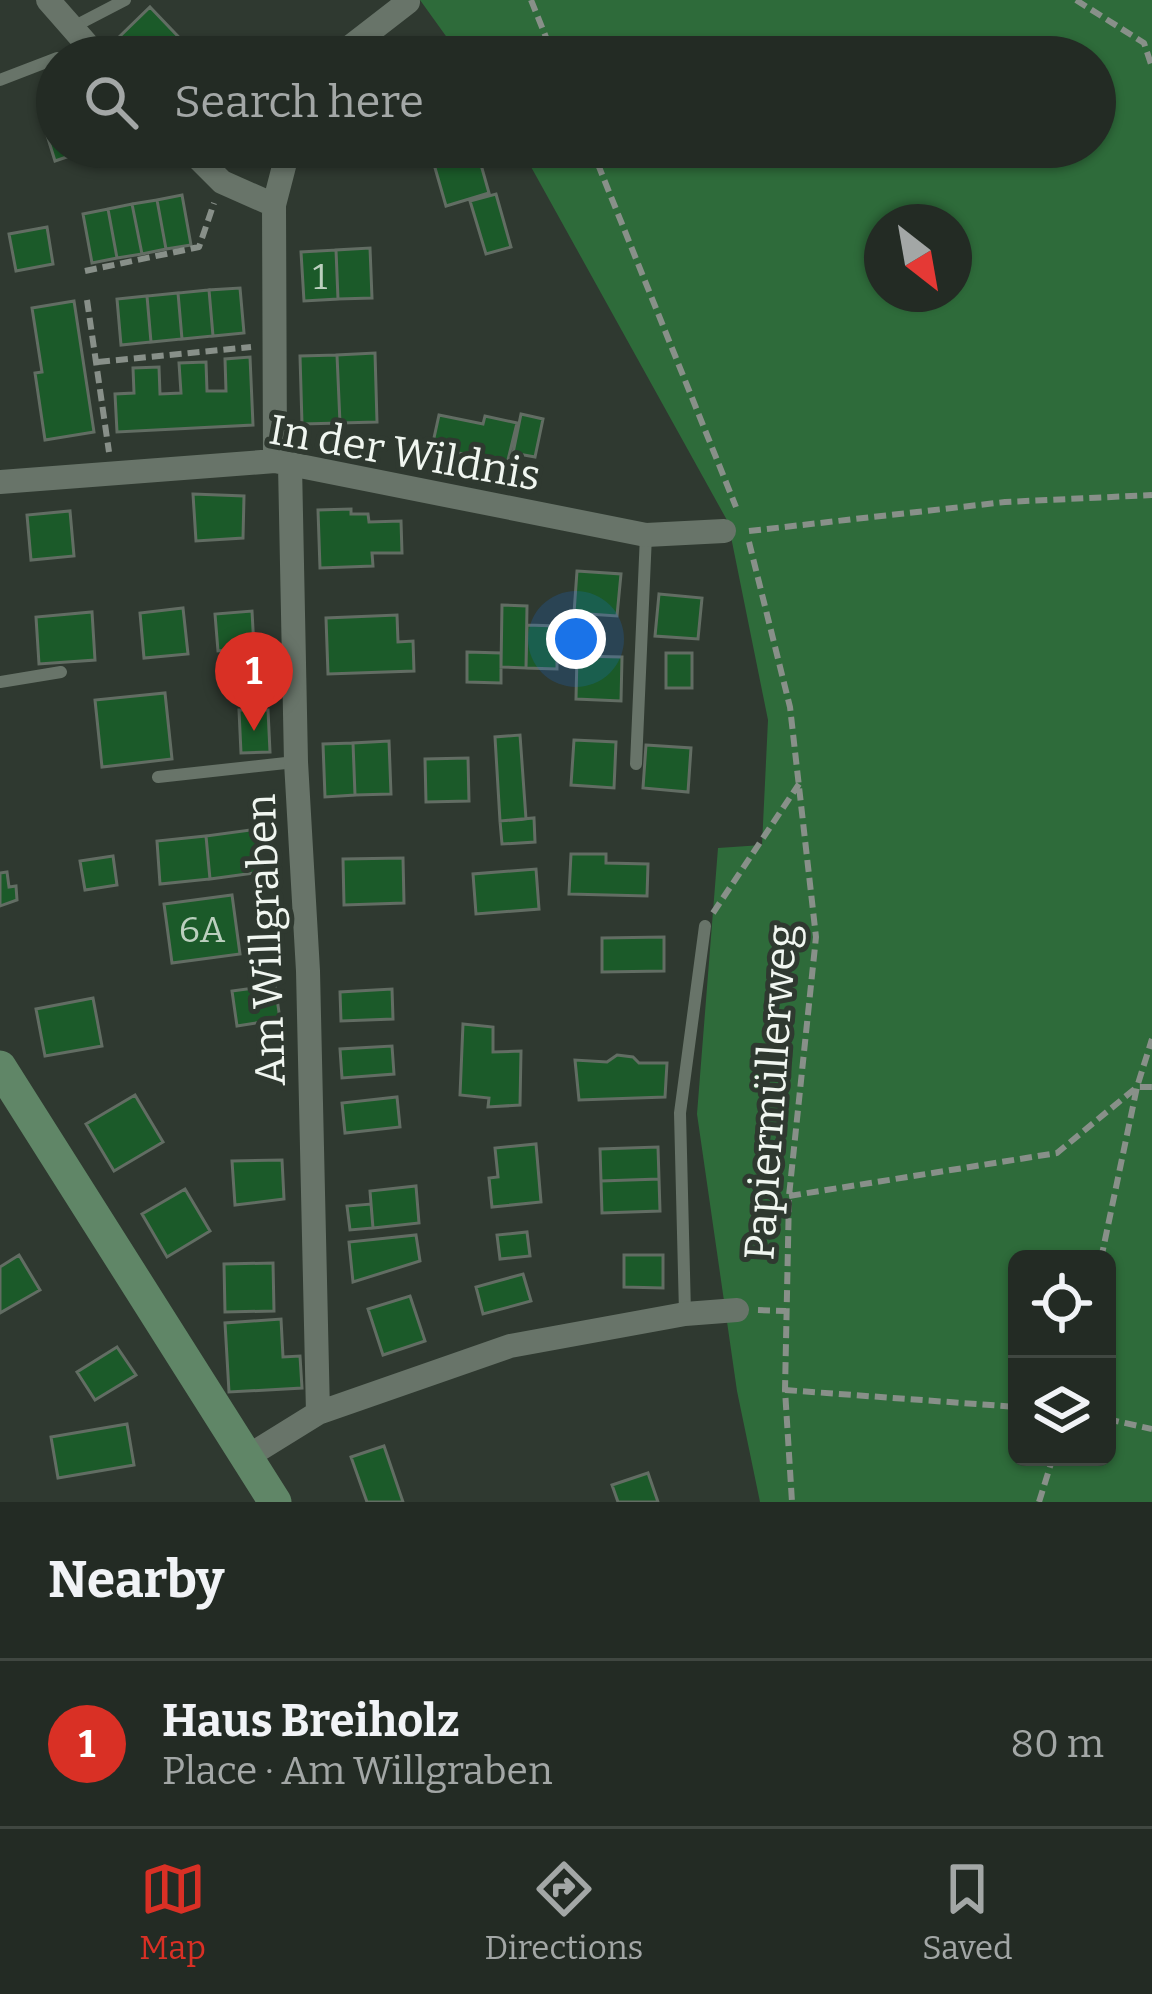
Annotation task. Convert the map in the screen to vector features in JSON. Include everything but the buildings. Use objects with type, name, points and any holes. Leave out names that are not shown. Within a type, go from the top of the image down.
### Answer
[{"type":"street","points":[[48,0],[80,36]]},
{"type":"street","points":[[363,36],[407,1]]},
{"type":"street","points":[[207,168],[221,182],[274,206]]},
{"type":"street","name":"Am Willgraben","points":[[284,168],[274,206],[273,345],[308,971],[318,1413]]},
{"type":"street","name":"In der Wildnis","points":[[0,482],[282,463],[646,535],[737,525]]},
{"type":"street","points":[[0,1067],[275,1502]]},
{"type":"street","points":[[247,1457],[318,1413],[510,1346],[685,1314],[736,1310]]},
{"type":"lane","points":[[92,36],[125,0]]},
{"type":"lane","points":[[0,80],[36,67]]},
{"type":"lane","points":[[636,764],[646,535]]},
{"type":"lane","points":[[224,663],[293,658]]},
{"type":"lane","points":[[0,682],[61,672]]},
{"type":"lane","points":[[158,777],[296,762]]},
{"type":"lane","points":[[685,1314],[680,1113],[705,926]]},
{"type":"path","points":[[531,0],[546,36]]},
{"type":"path","points":[[1076,0],[1144,44],[1152,67]]},
{"type":"path","name":"Papiermüllerweg","points":[[599,168],[737,525],[790,706],[816,937],[789,1196],[785,1390],[792,1502]]},
{"type":"path","points":[[85,271],[199,247],[221,182]]},
{"type":"path","points":[[87,300],[112,473]]},
{"type":"path","points":[[98,362],[273,345]]},
{"type":"path","points":[[737,525],[1005,502],[1152,495]]},
{"type":"path","points":[[705,926],[799,784]]},
{"type":"path","points":[[1103,1250],[1137,1087],[1152,1039]]},
{"type":"path","points":[[789,1196],[1057,1153],[1137,1087],[1152,1087]]},
{"type":"path","points":[[785,1390],[1008,1406]]},
{"type":"path","points":[[1116,1421],[1152,1429]]},
{"type":"path","points":[[1039,1502],[1050,1466]]},
{"type":"green space","points":[[420,0],[1152,0],[1152,1502],[760,1502],[737,1391],[697,1114],[718,848],[762,845],[768,720],[728,522],[532,168],[1116,168],[1116,36],[446,36]]},
{"type":"place","name":"Haus Breiholz","points":[[254,731]]}]
